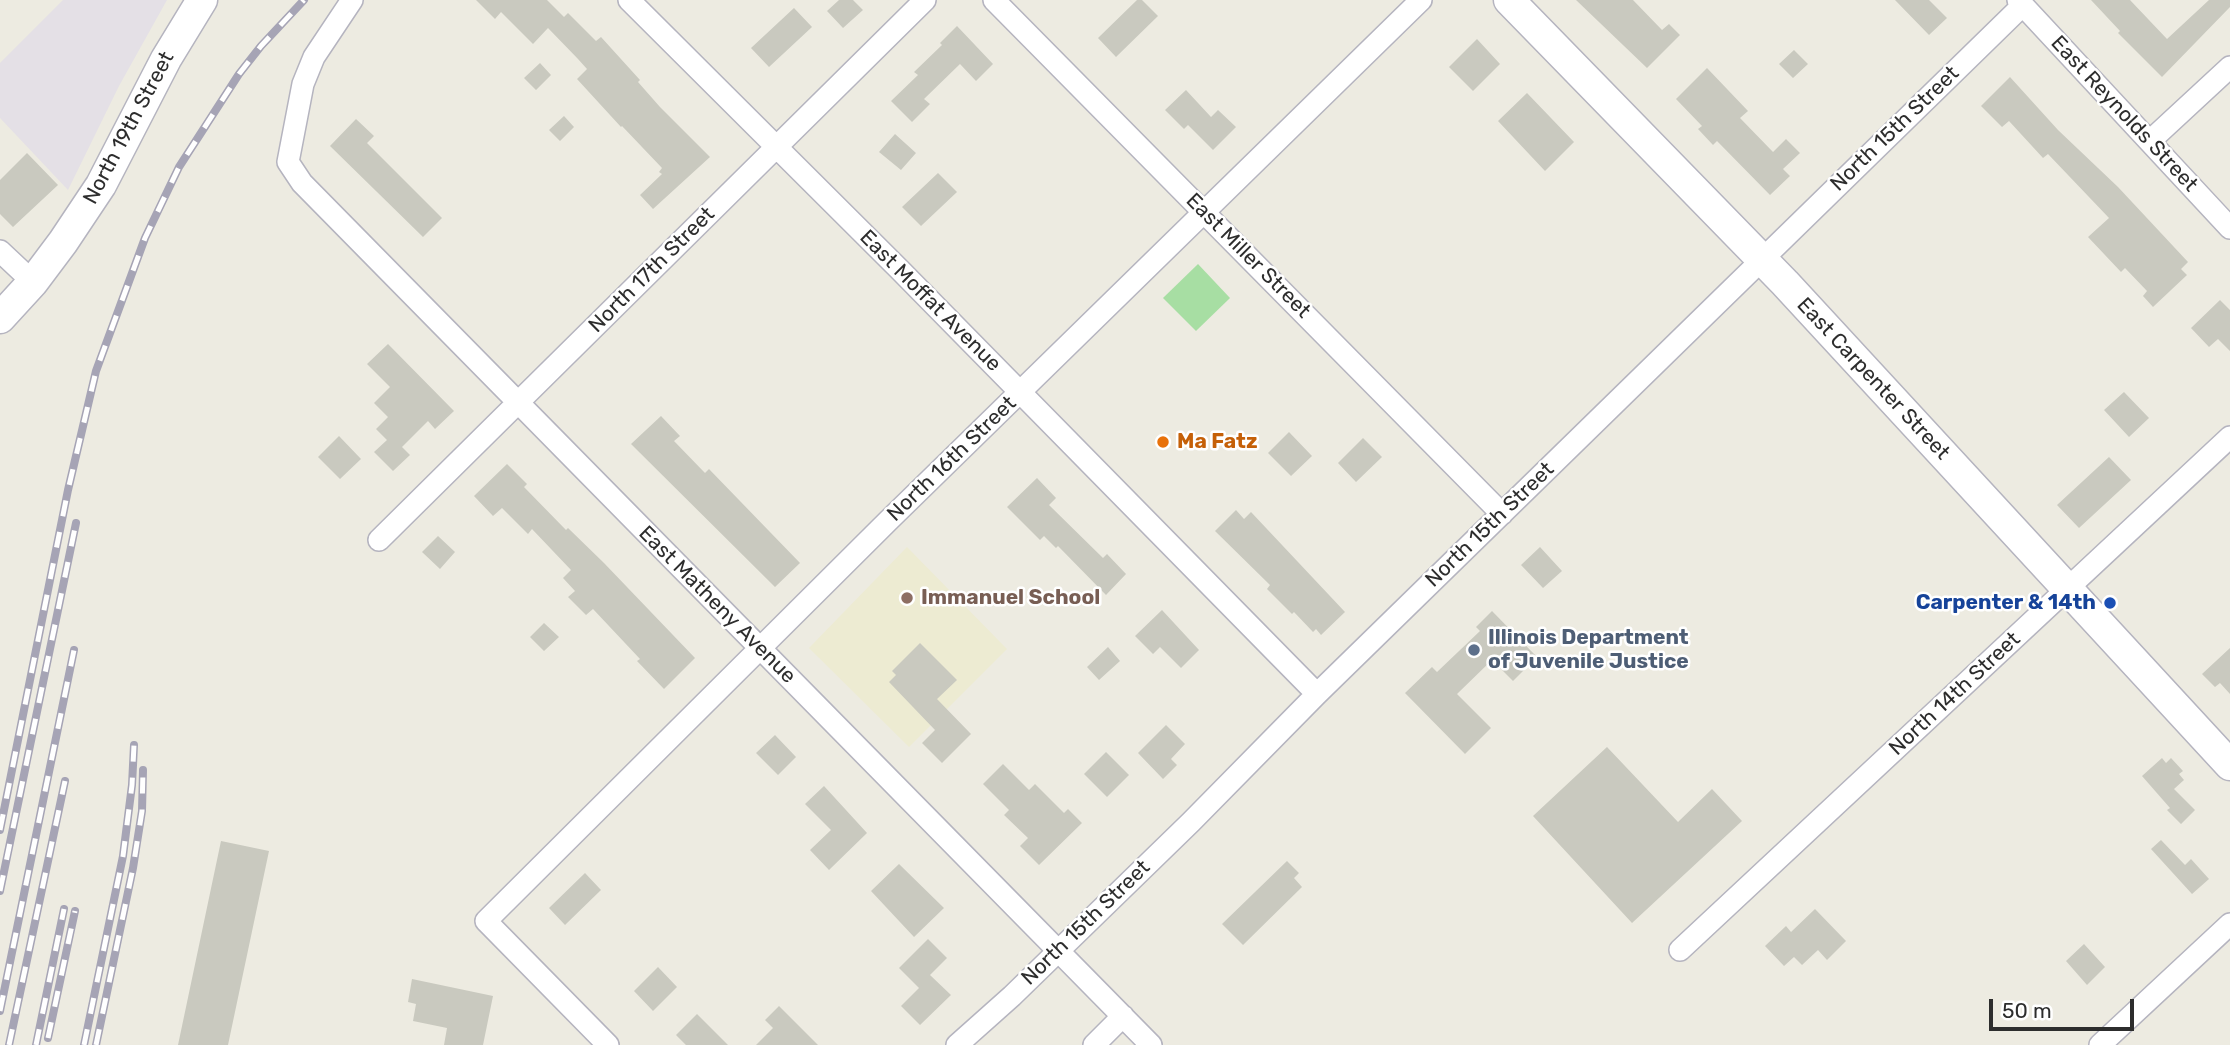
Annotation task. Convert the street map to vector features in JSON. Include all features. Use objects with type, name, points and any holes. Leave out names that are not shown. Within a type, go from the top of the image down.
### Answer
[{"type":"street","name":"North 19th Street","points":[[0,318],[33,282],[101,185],[166,59],[202,0]]},
{"type":"street","name":"East Matheny Avenue","points":[[352,0],[314,57],[303,84],[288,162],[302,183],[1151,1045]]},
{"type":"street","name":"East Moffat Avenue","points":[[629,0],[900,270],[1317,694]]},
{"type":"street","name":"North 17th Street","points":[[379,540],[925,0]]},
{"type":"street","name":"East Miller Street","points":[[993,0],[1502,514]]},
{"type":"street","name":"North 16th Street","points":[[608,1045],[486,921],[760,648],[1421,0]]},
{"type":"street","name":"East Carpenter Street","points":[[1509,0],[1762,260],[2230,765]]},
{"type":"street","name":"North 15th Street","points":[[957,1045],[1191,822],[1317,694],[2021,3]]},
{"type":"street","name":"East Reynolds Street","points":[[2021,3],[2230,228]]},
{"type":"street","points":[[2150,141],[2230,67]]},
{"type":"street","points":[[0,251],[33,282]]},
{"type":"street","name":"North 14th Street","points":[[1680,950],[2230,437]]},
{"type":"street","points":[[2100,1045],[2230,924]]},
{"type":"street","points":[[1094,1045],[1122,1016]]},
{"type":"shaded area","points":[[63,0],[167,0],[119,86],[68,190],[0,118],[0,63]]},
{"type":"shaded area","name":"Immanuel School","points":[[907,547],[1007,649],[909,747],[809,648]]},
{"type":"green space","points":[[1198,264],[1230,298],[1196,331],[1163,298]]},
{"type":"building","points":[[476,0],[547,0],[564,17],[568,13],[596,41],[601,37],[640,80],[638,82],[660,107],[710,157],[653,209],[640,195],[662,174],[659,172],[662,168],[577,79],[587,69],[548,28],[533,44],[501,12],[495,19]]},
{"type":"building","points":[[839,0],[853,0],[863,10],[843,28],[827,11]]},
{"type":"building","points":[[1137,0],[1142,0],[1158,16],[1116,57],[1098,38]]},
{"type":"building","points":[[1576,0],[1633,0],[1662,30],[1669,24],[1680,35],[1647,68]]},
{"type":"building","points":[[1895,0],[1929,0],[1947,18],[1929,35]]},
{"type":"building","points":[[2091,0],[2130,0],[2167,39],[2209,0],[2230,0],[2230,7],[2162,77],[2118,33],[2120,31]]},
{"type":"building","points":[[794,8],[812,27],[769,67],[751,48]]},
{"type":"building","points":[[957,26],[993,64],[976,81],[960,64],[924,99],[930,104],[912,122],[891,101],[918,75],[914,72]]},
{"type":"building","points":[[1477,39],[1500,64],[1473,91],[1449,67]]},
{"type":"building","points":[[1794,50],[1808,64],[1793,78],[1779,64]]},
{"type":"building","points":[[540,63],[551,75],[536,90],[524,78]]},
{"type":"building","points":[[1707,68],[1748,111],[1740,118],[1773,152],[1786,139],[1800,153],[1783,169],[1790,176],[1770,195],[1717,141],[1713,145],[1698,129],[1702,126],[1676,99]]},
{"type":"building","points":[[2010,77],[2058,130],[2118,187],[2188,262],[2181,269],[2187,275],[2153,307],[2143,296],[2147,291],[2125,268],[2121,272],[2088,237],[2109,218],[2048,154],[2043,158],[2009,121],[2002,127],[1981,106]]},
{"type":"building","points":[[1186,90],[1211,117],[1218,110],[1236,127],[1213,150],[1188,125],[1184,129],[1165,110]]},
{"type":"building","points":[[1527,93],[1574,142],[1545,171],[1498,121]]},
{"type":"building","points":[[564,116],[574,127],[560,141],[549,130]]},
{"type":"building","points":[[356,119],[374,136],[367,143],[442,218],[423,237],[330,146]]},
{"type":"building","points":[[895,134],[916,153],[901,170],[879,152]]},
{"type":"building","points":[[27,153],[58,185],[13,227],[0,214],[0,180]]},
{"type":"building","points":[[938,173],[957,192],[921,226],[902,207]]},
{"type":"building","points":[[2220,300],[2230,310],[2230,351],[2218,339],[2209,347],[2191,328]]},
{"type":"building","points":[[388,344],[454,411],[435,429],[428,421],[402,447],[410,455],[393,471],[374,452],[387,440],[376,429],[388,417],[374,403],[390,387],[367,364]]},
{"type":"building","points":[[2124,392],[2149,418],[2129,437],[2104,410]]},
{"type":"building","points":[[661,416],[680,436],[674,441],[705,473],[709,469],[800,563],[775,587],[631,444]]},
{"type":"building","points":[[1289,432],[1312,456],[1291,476],[1268,453]]},
{"type":"building","points":[[339,436],[361,459],[340,479],[318,457]]},
{"type":"building","points":[[1363,438],[1382,457],[1356,482],[1338,463]]},
{"type":"building","points":[[2109,457],[2131,480],[2079,528],[2057,505]]},
{"type":"building","points":[[507,464],[527,484],[524,487],[566,530],[568,528],[604,563],[695,658],[664,689],[593,609],[586,615],[568,597],[575,591],[563,578],[571,570],[532,529],[528,534],[502,508],[493,516],[474,496]]},
{"type":"building","points":[[1037,478],[1056,498],[1049,505],[1103,558],[1107,554],[1126,574],[1106,595],[1058,546],[1056,548],[1044,536],[1040,540],[1007,507]]},
{"type":"building","points":[[1236,510],[1244,519],[1251,512],[1345,612],[1321,635],[1316,629],[1313,632],[1294,612],[1292,614],[1267,589],[1270,585],[1215,531]]},
{"type":"building","points":[[438,536],[455,552],[440,569],[422,552]]},
{"type":"building","points":[[1540,547],[1562,571],[1543,588],[1521,565]]},
{"type":"building","points":[[1162,610],[1199,650],[1181,668],[1160,647],[1153,654],[1135,636]]},
{"type":"building","points":[[1492,611],[1537,657],[1513,681],[1492,660],[1457,694],[1491,728],[1465,754],[1405,693],[1432,667],[1437,672],[1480,631],[1476,627]]},
{"type":"building","points":[[544,623],[559,637],[544,651],[530,637]]},
{"type":"building","points":[[920,643],[957,680],[937,699],[971,734],[942,763],[922,743],[935,730],[889,682],[896,675],[892,671]]},
{"type":"building","points":[[1108,647],[1120,661],[1099,680],[1087,667]]},
{"type":"building","points":[[2230,648],[2230,694],[2220,683],[2215,687],[2202,674]]},
{"type":"building","points":[[1166,725],[1185,744],[1171,759],[1177,765],[1163,779],[1138,753]]},
{"type":"building","points":[[775,735],[796,757],[778,775],[756,753]]},
{"type":"building","points":[[1607,747],[1678,822],[1712,789],[1742,821],[1632,923],[1533,816]]},
{"type":"building","points":[[1106,752],[1129,775],[1107,797],[1084,774]]},
{"type":"building","points":[[2162,758],[2166,763],[2171,758],[2183,771],[2179,774],[2184,780],[2174,789],[2195,810],[2181,824],[2142,776]]},
{"type":"building","points":[[1003,764],[1029,790],[1035,784],[1064,813],[1068,809],[1082,823],[1039,865],[1020,846],[1028,838],[1004,815],[1009,810],[983,784]]},
{"type":"building","points":[[824,786],[867,833],[829,870],[810,850],[831,830],[805,804]]},
{"type":"building","points":[[2161,840],[2185,865],[2191,859],[2209,879],[2192,894],[2151,849]]},
{"type":"building","points":[[221,841],[269,851],[228,1045],[178,1045]]},
{"type":"building","points":[[1287,861],[1299,873],[1294,878],[1302,887],[1243,945],[1222,924]]},
{"type":"building","points":[[899,864],[944,908],[914,937],[871,891]]},
{"type":"building","points":[[585,873],[601,890],[565,925],[549,908]]},
{"type":"building","points":[[1815,909],[1846,941],[1827,960],[1818,950],[1802,965],[1794,957],[1784,966],[1765,946],[1786,926],[1791,932]]},
{"type":"building","points":[[928,939],[947,958],[930,975],[951,995],[920,1025],[901,1006],[919,988],[899,968]]},
{"type":"building","points":[[2084,944],[2105,967],[2087,985],[2066,961]]},
{"type":"building","points":[[658,967],[677,987],[653,1011],[634,991]]},
{"type":"building","points":[[412,979],[493,996],[483,1045],[444,1045],[447,1028],[413,1021],[416,1004],[408,1002]]},
{"type":"building","points":[[779,1006],[818,1045],[756,1045],[773,1028],[765,1020]]},
{"type":"building","points":[[697,1014],[728,1045],[686,1045],[676,1035]]},
{"type":"railway","points":[[0,830],[68,490],[96,371],[145,238],[179,167],[239,74],[304,0]]},
{"type":"railway","points":[[0,891],[76,523]]},
{"type":"railway","points":[[0,1011],[74,650]]},
{"type":"railway","points":[[84,1045],[123,856],[134,745]]},
{"type":"railway","points":[[96,1045],[133,868],[142,811],[143,770]]},
{"type":"railway","points":[[9,1045],[65,781]]},
{"type":"railway","points":[[36,1045],[64,909]]},
{"type":"railway","points":[[48,1038],[75,911]]},
{"type":"place","name":"Ma Fatz","points":[[1163,442]]},
{"type":"place","name":"Immanuel School","points":[[907,598]]},
{"type":"place","name":"Carpenter & 14th","points":[[2110,603]]},
{"type":"place","name":"Illinois Department of Juvenile Justice","points":[[1474,650]]}]
